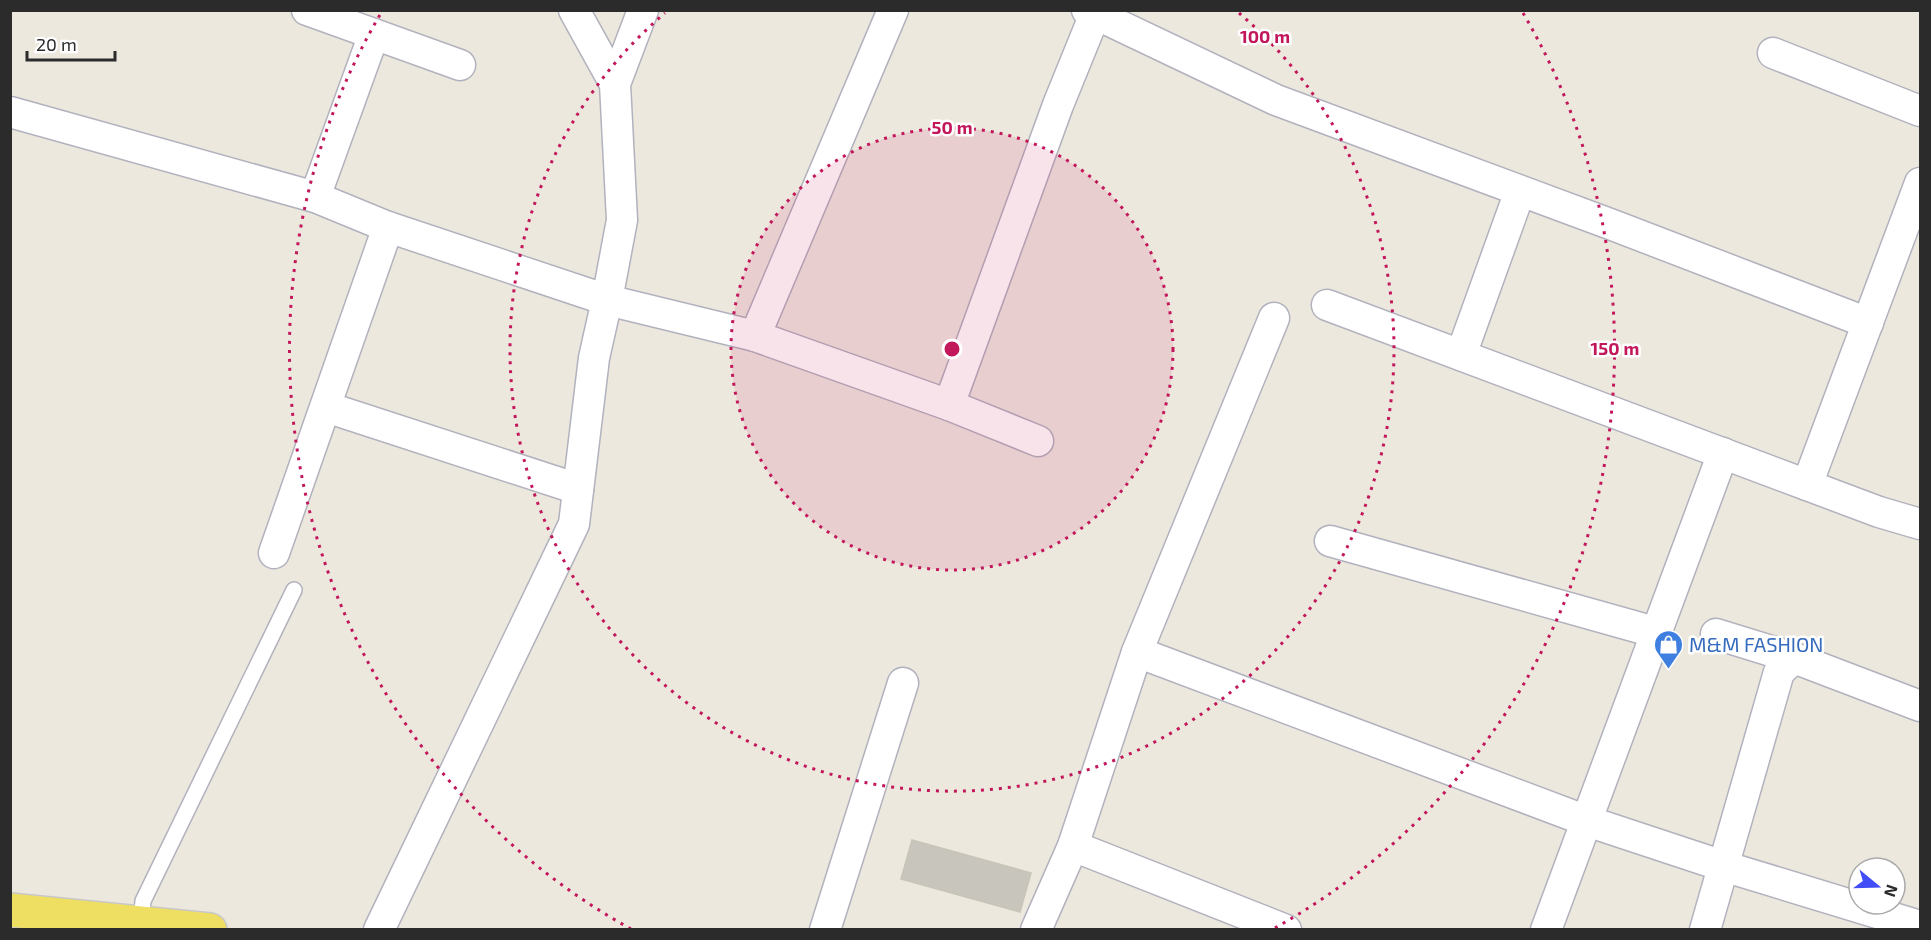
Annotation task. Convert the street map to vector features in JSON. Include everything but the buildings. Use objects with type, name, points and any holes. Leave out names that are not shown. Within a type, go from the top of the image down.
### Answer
[{"type":"main road","points":[[10,910],[210,930]]},
{"type":"street","points":[[307,10],[460,65]]},
{"type":"street","points":[[574,10],[615,84]]},
{"type":"street","points":[[379,930],[574,524],[594,358],[622,220],[615,84],[643,10]]},
{"type":"street","points":[[754,336],[893,10]]},
{"type":"street","points":[[949,405],[1091,12],[1276,100],[1868,323]]},
{"type":"street","points":[[315,197],[374,34]]},
{"type":"street","points":[[1773,53],[1920,111]]},
{"type":"street","points":[[10,112],[315,197],[388,227],[607,300],[754,336],[949,405],[1038,441]]},
{"type":"street","points":[[1807,485],[1920,183]]},
{"type":"street","points":[[1461,355],[1520,191]]},
{"type":"street","points":[[274,553],[388,227]]},
{"type":"street","points":[[1327,305],[1879,512],[1920,524]]},
{"type":"street","points":[[1036,930],[1073,846],[1137,652],[1274,318]]},
{"type":"street","points":[[326,407],[578,489]]},
{"type":"street","points":[[1546,930],[1723,453]]},
{"type":"street","points":[[1330,541],[1658,633]]},
{"type":"street","points":[[1716,634],[1794,657],[1920,706]]},
{"type":"street","points":[[1137,652],[1587,821],[1723,866],[1920,926]]},
{"type":"street","points":[[1705,930],[1779,672],[1794,657]]},
{"type":"street","points":[[825,930],[903,683]]},
{"type":"street","points":[[1073,846],[1286,930]]},
{"type":"lane","points":[[141,923],[143,902],[294,590]]},
{"type":"place","name":"M&M FASHION","points":[[1668,670]]}]
